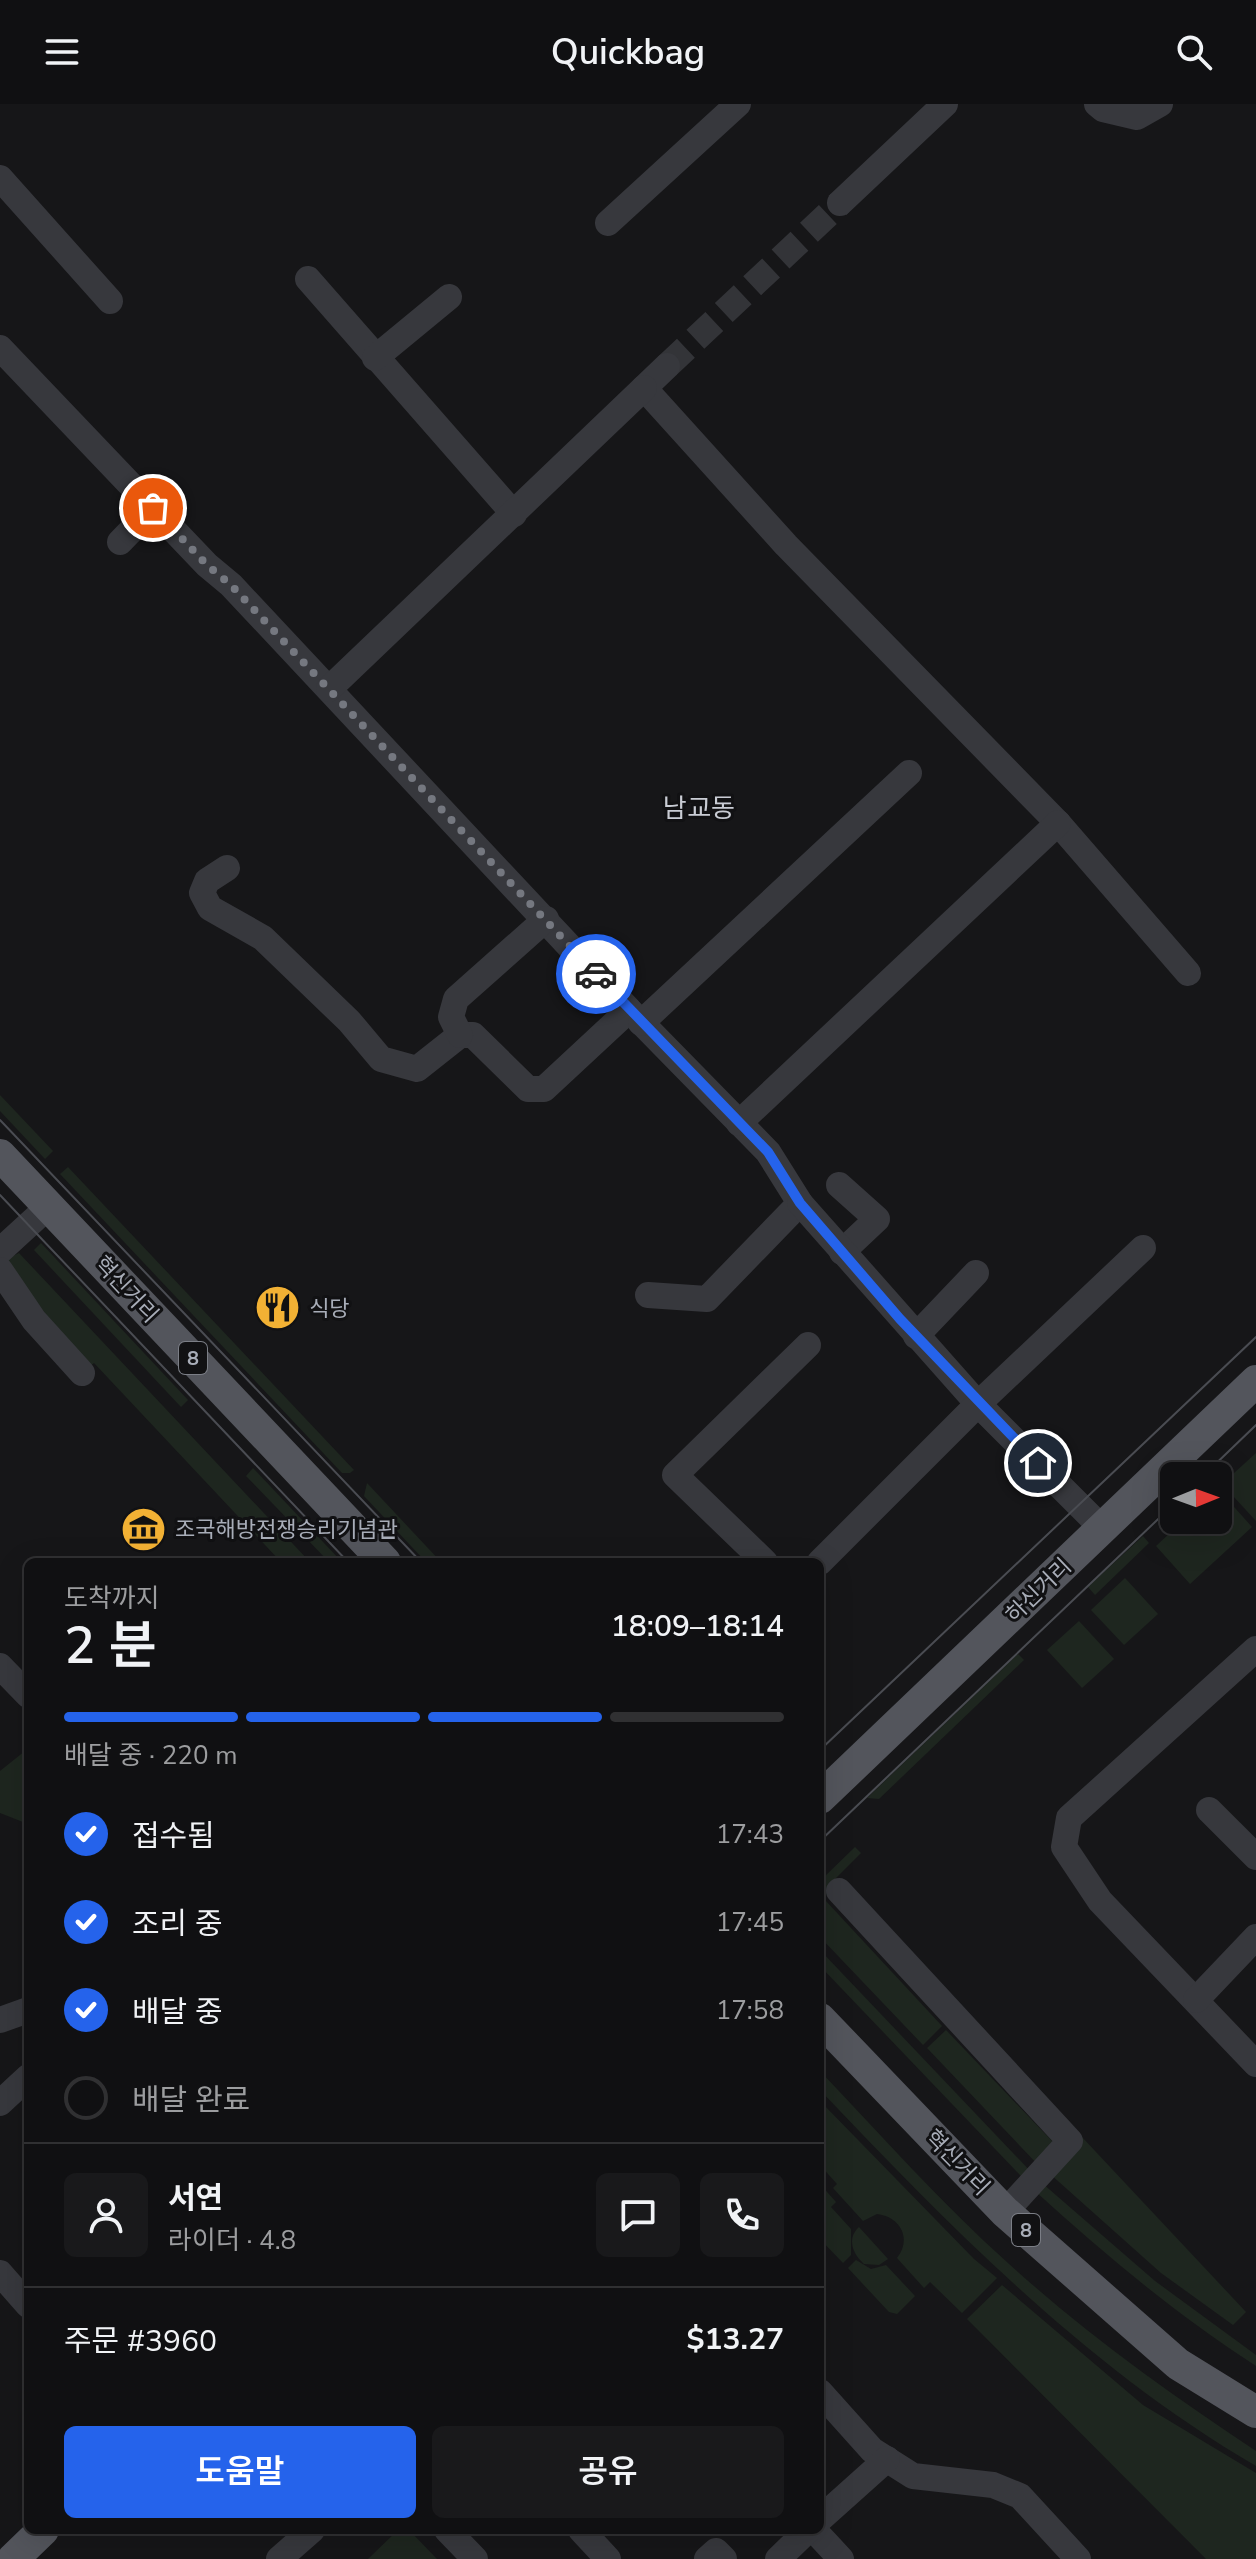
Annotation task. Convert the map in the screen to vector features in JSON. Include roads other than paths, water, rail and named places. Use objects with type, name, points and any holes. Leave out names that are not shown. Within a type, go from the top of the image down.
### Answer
[{"type":"main road","name":"혁신거리","points":[[0,1155],[381,1558]]},
{"type":"main road","name":"하신거리","points":[[824,1794],[1256,1381]]},
{"type":"main road","name":"혁신거리","points":[[824,2023],[1005,2212],[1178,2364],[1256,2412]]},
{"type":"main road","points":[[13,2559],[39,2534]]},
{"type":"street","points":[[608,223],[738,104]]},
{"type":"street","points":[[840,203],[945,104]]},
{"type":"street","points":[[1097,104],[1103,109],[1137,117],[1160,104]]},
{"type":"street","points":[[0,178],[110,301]]},
{"type":"street","points":[[308,279],[514,514]]},
{"type":"street","points":[[375,358],[449,297]]},
{"type":"street","points":[[0,348],[329,689],[739,1123],[777,1164],[800,1203],[916,1336],[978,1404],[1102,1528]]},
{"type":"street","points":[[329,689],[667,366]]},
{"type":"street","points":[[644,388],[786,545],[1058,823],[1188,973]]},
{"type":"street","points":[[120,542],[153,508]]},
{"type":"street","points":[[227,868],[207,881],[202,893],[210,908],[263,938],[349,1021],[381,1059],[417,1069],[460,1035],[473,1035],[528,1089],[544,1089],[635,1016],[909,773]]},
{"type":"street","points":[[739,1123],[1058,823]]},
{"type":"street","points":[[460,1035],[451,1017],[456,999],[546,919]]},
{"type":"street","points":[[839,1185],[877,1219],[842,1252]]},
{"type":"street","points":[[648,1295],[707,1299],[800,1203]]},
{"type":"street","points":[[0,1251],[49,1206]]},
{"type":"street","points":[[824,1558],[978,1404],[1143,1248]]},
{"type":"street","points":[[0,1270],[34,1320],[82,1373]]},
{"type":"street","points":[[916,1336],[976,1273]]},
{"type":"street","points":[[752,1558],[675,1475],[808,1345]]},
{"type":"street","points":[[1256,1649],[1069,1818],[1064,1847],[1100,1901],[1256,2064]]},
{"type":"street","points":[[0,1666],[24,1691]]},
{"type":"street","points":[[1209,1810],[1256,1857]]},
{"type":"street","points":[[839,1891],[1070,2141],[1005,2212]]},
{"type":"street","points":[[1196,2000],[1256,1937]]},
{"type":"street","points":[[0,2020],[24,2011]]},
{"type":"street","points":[[0,2103],[24,2081]]},
{"type":"street","points":[[0,2273],[24,2300]]},
{"type":"street","points":[[824,2396],[872,2450],[913,2476],[993,2485],[1020,2496],[1078,2559]]},
{"type":"street","points":[[824,2515],[887,2459]]},
{"type":"street","points":[[279,2559],[307,2534]]},
{"type":"street","points":[[451,2534],[475,2559]]},
{"type":"street","points":[[585,2534],[608,2559]]},
{"type":"street","points":[[778,2559],[806,2534]]},
{"type":"street","points":[[815,2534],[841,2559]]},
{"type":"street","points":[[707,2559],[716,2551],[724,2559]]},
{"type":"tunnel","points":[[667,366],[840,203]]},
{"type":"tram line","points":[[0,1120],[417,1558]]},
{"type":"tram line","points":[[0,1195],[344,1558]]},
{"type":"tram line","points":[[824,1746],[1256,1337]]},
{"type":"tram line","points":[[1218,1462],[1256,1425]]},
{"type":"tram line","points":[[824,1837],[1160,1517]]},
{"type":"place","name":"식당","points":[[278,1308]]},
{"type":"place","name":"조국해방전쟁승리기념관","points":[[144,1529]]},
{"type":"district","name":"남교동","points":[[699,808]]}]
